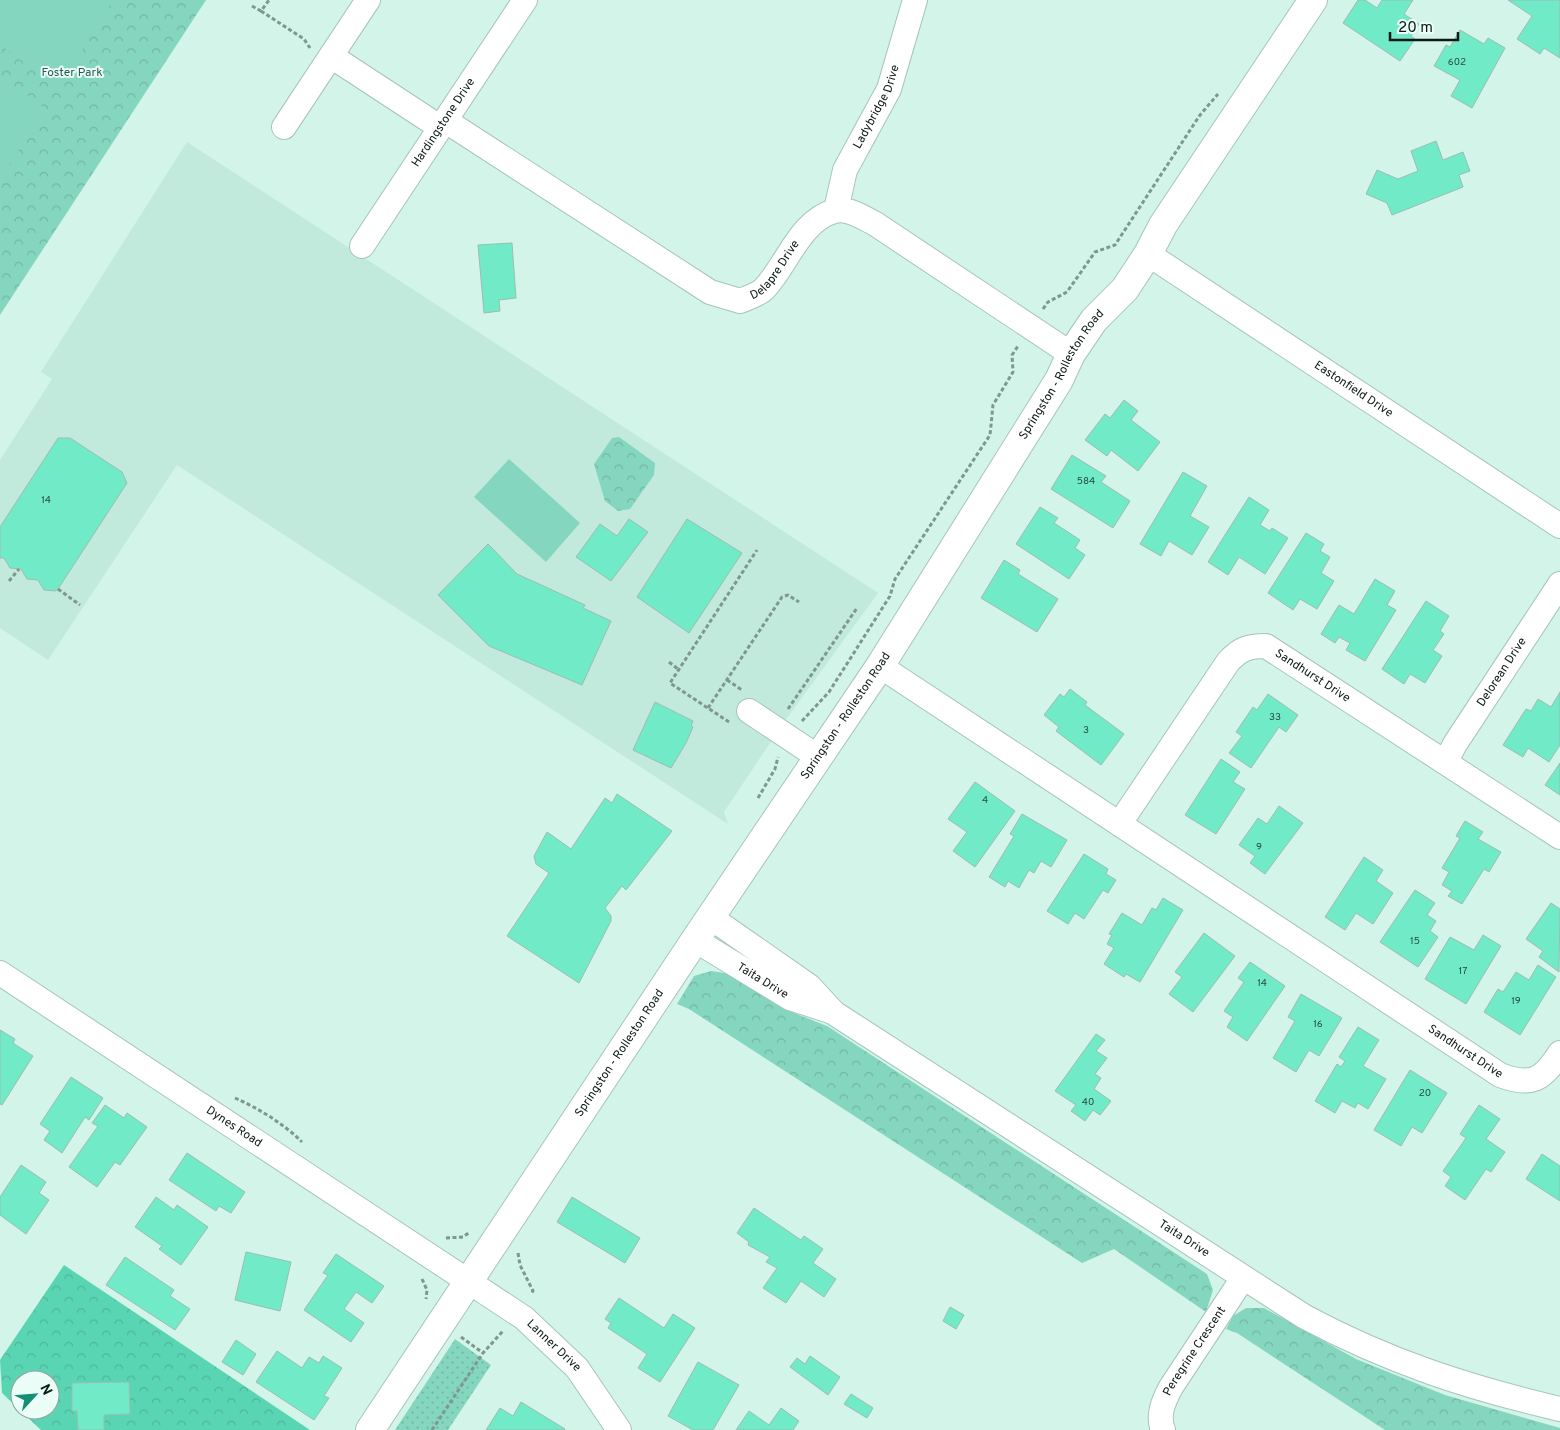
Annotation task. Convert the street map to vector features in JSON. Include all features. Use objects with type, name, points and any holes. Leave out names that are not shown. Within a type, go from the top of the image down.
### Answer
[{"type":"main road","name":"Springston - Rolleston Road","points":[[370,1430],[710,917],[880,666],[1059,380],[1071,354],[1094,320],[1125,289],[1148,254],[1163,225],[1309,2]]},
{"type":"street","points":[[284,127],[322,55],[368,0]]},
{"type":"street","name":"Hardingstone Drive","points":[[362,246],[525,0]]},
{"type":"street","name":"Ladybridge Drive","points":[[836,210],[845,170],[889,88],[915,0]]},
{"type":"street","name":"Delapre Drive","points":[[322,55],[443,124],[710,292],[740,302],[762,290],[804,233],[819,219],[836,210]]},
{"type":"street","points":[[836,210],[850,211],[874,224],[1071,354]]},
{"type":"street","name":"Eastonfield Drive","points":[[1148,254],[1560,526]]},
{"type":"street","name":"Delorean Drive","points":[[1446,761],[1455,744],[1560,584]]},
{"type":"street","name":"Sandhurst Drive","points":[[1120,823],[1228,662],[1239,650],[1252,646],[1266,646],[1446,761],[1560,837]]},
{"type":"street","name":"Sandhurst Drive","points":[[880,666],[1500,1076],[1515,1081],[1537,1079],[1548,1071],[1560,1053]]},
{"type":"street","points":[[740,717],[776,729],[818,757]]},
{"type":"street","name":"Taita Drive","points":[[710,917],[808,986],[834,1013],[1304,1317],[1400,1363],[1488,1392],[1560,1409]]},
{"type":"street","name":"Taita Drive","points":[[695,940],[790,998],[834,1013]]},
{"type":"street","name":"Dynes Road","points":[[0,973],[468,1280]]},
{"type":"street","name":"Peregrine Crescent","points":[[1163,1430],[1160,1424],[1162,1404],[1170,1387],[1244,1278]]},
{"type":"street","name":"Lanner Drive","points":[[468,1280],[524,1318],[560,1350],[592,1388],[619,1430]]},
{"type":"path","points":[[261,11],[269,0]]},
{"type":"path","points":[[252,6],[304,39],[322,55]]},
{"type":"path","points":[[740,717],[708,708],[670,683],[757,550]]},
{"type":"path","points":[[10,581],[19,569]]},
{"type":"path","points":[[58,589],[80,605]]},
{"type":"path","points":[[708,708],[782,597],[788,594],[799,602]]},
{"type":"path","points":[[776,760],[772,752],[764,746],[857,608]]},
{"type":"path","points":[[669,662],[678,669]]},
{"type":"path","points":[[518,1250],[520,1265],[533,1290]]},
{"type":"path","points":[[456,1334],[483,1353]]},
{"type":"path","points":[[432,1430],[483,1353],[500,1335]]},
{"type":"shaded area","points":[[187,142],[878,593],[784,722],[724,812],[728,824],[177,465],[48,660],[0,628],[0,460],[52,379],[41,372]]},
{"type":"green space","name":"Foster Park","points":[[0,0],[206,0],[0,315]]},
{"type":"green space","points":[[0,0],[113,0],[59,87],[0,45]]},
{"type":"green space","points":[[0,77],[45,108],[0,180]]},
{"type":"green space","points":[[619,437],[655,463],[654,475],[630,509],[618,511],[605,501],[594,464],[612,438]]},
{"type":"green space","points":[[509,459],[580,523],[546,562],[474,497]]},
{"type":"green space","points":[[711,971],[731,974],[794,1013],[827,1026],[1207,1274],[1213,1290],[1206,1312],[1114,1249],[1082,1263],[689,1009],[677,1004],[694,976]]},
{"type":"green space","points":[[64,1265],[310,1430],[41,1430],[30,1420],[60,1420],[60,1370],[10,1370],[10,1401],[2,1393],[0,1360]]},
{"type":"green space","points":[[1246,1308],[1264,1308],[1356,1359],[1445,1395],[1560,1428],[1560,1430],[1385,1430],[1237,1333],[1226,1329],[1233,1316]]},
{"type":"green space","points":[[455,1339],[491,1365],[448,1430],[395,1430]]},
{"type":"building","points":[[1358,0],[1365,0],[1377,8],[1382,0],[1413,0],[1404,14],[1419,24],[1411,36],[1415,39],[1400,61],[1343,23]]},
{"type":"building","points":[[1508,0],[1560,0],[1560,58],[1544,48],[1540,54],[1517,39],[1532,16]]},
{"type":"building","points":[[1460,30],[1484,44],[1488,38],[1505,48],[1472,108],[1451,96],[1460,80],[1434,66],[1446,45],[1450,47]]},
{"type":"building","points":[[1436,141],[1443,160],[1463,152],[1470,171],[1459,175],[1463,187],[1392,215],[1387,203],[1366,194],[1377,170],[1398,179],[1418,171],[1411,151]]},
{"type":"building","points":[[512,243],[516,298],[499,300],[500,311],[484,313],[478,245]]},
{"type":"building","points":[[1124,400],[1138,411],[1131,420],[1160,442],[1138,471],[1111,450],[1107,456],[1085,440],[1105,414],[1110,418]]},
{"type":"building","points":[[58,438],[70,438],[122,472],[127,483],[56,591],[44,590],[38,580],[27,579],[21,569],[10,568],[4,558],[0,558],[0,527]]},
{"type":"building","points":[[1072,455],[1106,476],[1101,482],[1130,501],[1113,528],[1051,489]]},
{"type":"building","points":[[1183,472],[1207,486],[1190,516],[1209,527],[1192,555],[1169,541],[1161,556],[1140,544]]},
{"type":"building","points":[[1249,497],[1269,510],[1260,525],[1270,531],[1272,528],[1288,538],[1265,574],[1239,557],[1228,575],[1208,562]]},
{"type":"building","points":[[1040,507],[1058,518],[1054,523],[1080,540],[1075,548],[1085,555],[1069,579],[1016,544]]},
{"type":"building","points":[[629,519],[648,532],[611,581],[576,557],[600,524],[617,536]]},
{"type":"building","points":[[687,519],[742,553],[689,633],[637,597]]},
{"type":"building","points":[[1306,533],[1324,544],[1320,551],[1330,557],[1321,573],[1334,581],[1317,609],[1300,599],[1293,610],[1268,593]]},
{"type":"building","points":[[488,544],[517,574],[585,605],[583,608],[611,621],[582,685],[489,646],[438,595]]},
{"type":"building","points":[[1004,560],[1020,570],[1018,574],[1058,599],[1037,632],[981,598]]},
{"type":"building","points":[[1375,579],[1395,591],[1387,605],[1396,610],[1365,661],[1346,650],[1350,643],[1339,637],[1335,643],[1321,634],[1339,605],[1354,614]]},
{"type":"building","points":[[1426,601],[1449,616],[1440,631],[1444,634],[1433,650],[1442,656],[1425,683],[1410,674],[1404,684],[1382,669]]},
{"type":"building","points":[[1070,689],[1087,702],[1085,705],[1124,734],[1101,765],[1056,731],[1059,727],[1044,715],[1060,694],[1064,697]]},
{"type":"building","points":[[1560,692],[1560,745],[1549,762],[1528,748],[1523,757],[1503,745],[1526,709],[1531,711],[1538,699],[1551,707]]},
{"type":"building","points":[[1268,694],[1298,715],[1286,732],[1279,727],[1251,768],[1229,753],[1242,736],[1236,732],[1253,707],[1257,710]]},
{"type":"building","points":[[655,702],[693,721],[691,726],[693,727],[686,743],[671,768],[633,750]]},
{"type":"building","points":[[1221,759],[1240,772],[1233,782],[1245,789],[1216,834],[1185,815]]},
{"type":"building","points":[[1560,763],[1560,795],[1545,785]]},
{"type":"building","points":[[975,782],[1015,811],[975,867],[953,851],[967,832],[948,819]]},
{"type":"building","points":[[617,794],[672,831],[626,890],[622,886],[605,908],[611,916],[611,921],[579,983],[507,936],[549,873],[536,864],[534,856],[547,832],[571,849],[605,798],[612,803]]},
{"type":"building","points":[[1279,806],[1303,823],[1265,874],[1250,863],[1255,856],[1239,845],[1258,818],[1267,824]]},
{"type":"building","points":[[1022,814],[1067,840],[1051,867],[1041,861],[1034,873],[1029,870],[1019,888],[1008,881],[1005,887],[989,877],[1014,836],[1010,834]]},
{"type":"building","points":[[1465,821],[1483,832],[1478,839],[1501,852],[1489,872],[1484,869],[1462,904],[1448,896],[1452,891],[1442,885],[1449,872],[1442,868],[1460,838],[1456,836]]},
{"type":"building","points":[[1084,854],[1108,869],[1106,874],[1116,880],[1108,893],[1103,890],[1084,919],[1075,913],[1068,924],[1047,911]]},
{"type":"building","points":[[1364,857],[1383,870],[1376,881],[1393,893],[1373,924],[1356,913],[1345,930],[1325,917]]},
{"type":"building","points":[[1415,890],[1435,903],[1427,915],[1436,921],[1430,931],[1438,937],[1418,967],[1380,942]]},
{"type":"building","points":[[1163,898],[1183,910],[1140,982],[1126,974],[1124,977],[1104,964],[1114,948],[1107,944],[1112,935],[1109,934],[1122,913],[1142,925],[1152,908],[1156,910]]},
{"type":"building","points":[[1551,903],[1560,909],[1559,972],[1539,957],[1543,951],[1526,939]]},
{"type":"building","points":[[1204,933],[1235,956],[1193,1012],[1169,994],[1182,977],[1175,972]]},
{"type":"building","points":[[1483,935],[1501,946],[1466,1004],[1425,979],[1450,937],[1474,950]]},
{"type":"building","points":[[1250,962],[1285,986],[1247,1041],[1227,1027],[1233,1017],[1224,1011],[1244,982],[1238,978]]},
{"type":"building","points":[[1538,965],[1556,977],[1520,1035],[1484,1012],[1498,989],[1503,992],[1516,972],[1529,980]]},
{"type":"building","points":[[1301,994],[1342,1018],[1319,1056],[1309,1050],[1296,1072],[1273,1058],[1295,1021],[1288,1017]]},
{"type":"building","points":[[1358,1027],[1379,1040],[1363,1066],[1386,1079],[1368,1109],[1358,1103],[1355,1108],[1342,1101],[1335,1113],[1315,1101],[1337,1064],[1341,1067],[1345,1061],[1339,1057]]},
{"type":"building","points":[[0,1030],[15,1039],[13,1043],[33,1056],[2,1105],[0,1104]]},
{"type":"building","points":[[1096,1034],[1105,1040],[1096,1051],[1107,1058],[1095,1074],[1101,1078],[1094,1089],[1111,1101],[1100,1115],[1093,1110],[1085,1121],[1071,1111],[1076,1105],[1055,1091]]},
{"type":"building","points":[[1410,1070],[1447,1093],[1422,1133],[1412,1127],[1401,1146],[1374,1130]]},
{"type":"building","points":[[71,1077],[103,1098],[89,1120],[85,1117],[62,1153],[44,1140],[50,1131],[40,1124]]},
{"type":"building","points":[[105,1105],[124,1118],[127,1113],[147,1127],[120,1165],[115,1162],[97,1187],[69,1167],[98,1126],[92,1123]]},
{"type":"building","points":[[1479,1105],[1500,1119],[1486,1139],[1505,1152],[1491,1172],[1486,1169],[1465,1200],[1445,1186],[1451,1177],[1443,1171],[1466,1138],[1460,1134]]},
{"type":"building","points":[[187,1153],[245,1192],[231,1213],[219,1206],[216,1211],[169,1180]]},
{"type":"building","points":[[1542,1154],[1560,1166],[1560,1201],[1526,1179]]},
{"type":"building","points":[[21,1165],[46,1182],[39,1193],[49,1200],[26,1234],[0,1215],[0,1197]]},
{"type":"building","points":[[156,1197],[174,1210],[177,1205],[208,1227],[181,1265],[159,1249],[162,1246],[135,1227]]},
{"type":"building","points":[[572,1197],[640,1238],[625,1263],[557,1222]]},
{"type":"building","points":[[754,1208],[801,1240],[804,1236],[823,1249],[813,1263],[836,1279],[824,1297],[801,1281],[786,1303],[763,1288],[777,1268],[766,1262],[770,1257],[748,1245],[749,1242],[737,1233]]},
{"type":"building","points":[[246,1252],[291,1262],[280,1311],[235,1300]]},
{"type":"building","points":[[336,1254],[384,1286],[372,1303],[356,1292],[344,1309],[364,1323],[351,1342],[304,1310],[328,1275],[323,1273]]},
{"type":"building","points":[[125,1257],[174,1290],[170,1296],[190,1309],[175,1330],[106,1285]]},
{"type":"building","points":[[619,1298],[664,1328],[673,1314],[695,1328],[660,1382],[638,1368],[647,1354],[608,1328],[611,1323],[605,1319]]},
{"type":"building","points":[[950,1307],[964,1315],[956,1329],[943,1321]]},
{"type":"building","points":[[236,1340],[256,1354],[243,1375],[222,1362]]},
{"type":"building","points":[[277,1351],[302,1368],[309,1357],[319,1363],[323,1356],[342,1368],[324,1396],[329,1398],[314,1420],[256,1382]]},
{"type":"building","points":[[810,1356],[840,1377],[828,1395],[790,1367],[797,1358],[805,1364]]},
{"type":"building","points":[[698,1362],[739,1385],[713,1430],[693,1430],[668,1416]]},
{"type":"building","points":[[129,1382],[130,1414],[104,1415],[104,1430],[78,1430],[77,1411],[72,1411],[72,1383]]},
{"type":"building","points":[[851,1394],[873,1408],[867,1418],[844,1404]]},
{"type":"building","points":[[521,1402],[565,1429],[486,1430],[500,1408],[513,1416]]},
{"type":"building","points":[[781,1408],[799,1421],[793,1430],[736,1430],[749,1411],[769,1425]]}]
